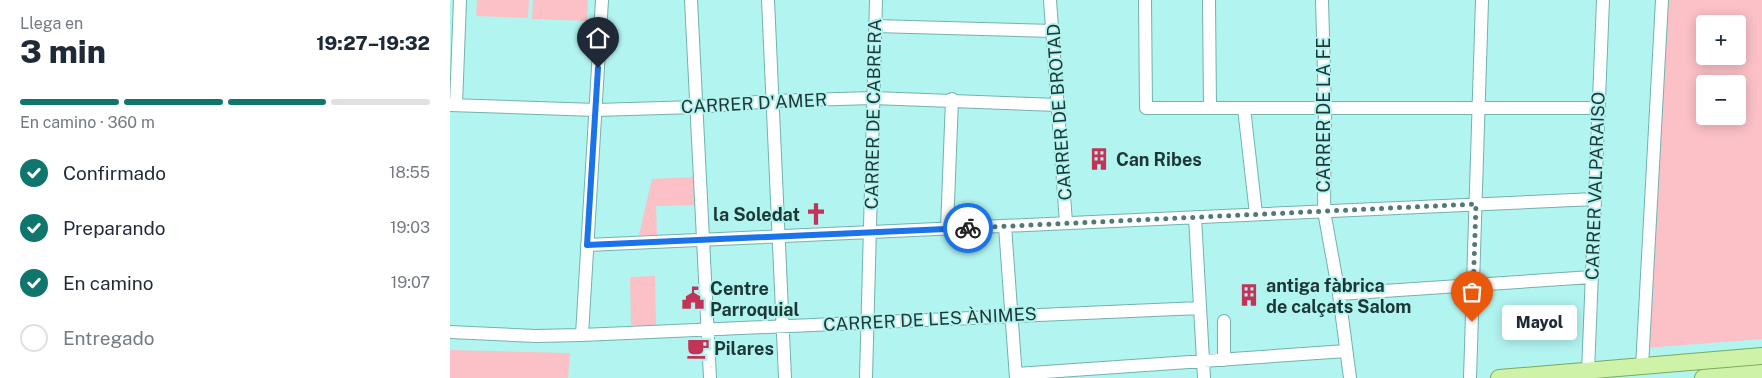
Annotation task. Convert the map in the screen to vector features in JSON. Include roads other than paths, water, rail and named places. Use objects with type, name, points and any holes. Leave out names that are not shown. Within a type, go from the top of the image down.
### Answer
[{"type":"main road","points":[[1499,378],[1762,356]]},
{"type":"main road","points":[[1572,378],[1588,372]]},
{"type":"main road","points":[[1703,378],[1762,373]]},
{"type":"street","points":[[453,105],[460,0]]},
{"type":"street","points":[[582,335],[602,0]]},
{"type":"street","points":[[691,0],[710,378]]},
{"type":"street","points":[[768,0],[785,378]]},
{"type":"street","name":"CARRER DE CABRERA","points":[[866,378],[876,0]]},
{"type":"street","name":"CARRER DE BROTAD","points":[[1050,0],[1054,31],[1066,223]]},
{"type":"street","points":[[1145,0],[1146,108],[1599,108]]},
{"type":"street","points":[[1209,0],[1210,108]]},
{"type":"street","name":"CARRER DE LA FE","points":[[1322,0],[1325,108],[1324,211],[1339,294],[1350,378]]},
{"type":"street","points":[[1470,378],[1482,0]]},
{"type":"street","name":"CARRER VALPARAISO","points":[[1588,372],[1603,0]]},
{"type":"street","points":[[1642,367],[1662,0]]},
{"type":"street","points":[[875,26],[1054,31]]},
{"type":"street","name":"CARRER D'AMER","points":[[453,105],[596,110],[874,98],[952,99],[1058,105]]},
{"type":"street","points":[[947,228],[952,99]]},
{"type":"street","points":[[1244,108],[1256,214]]},
{"type":"street","points":[[587,245],[779,236],[870,234],[947,228],[1595,199]]},
{"type":"street","points":[[1195,217],[1204,378]]},
{"type":"street","points":[[1005,226],[1016,376],[1071,374],[1203,361],[1346,351]]},
{"type":"street","points":[[1339,294],[1592,277]]},
{"type":"street","name":"CARRER DE LES ÀNIMES","points":[[450,332],[535,336],[582,335],[868,321],[1200,308]]},
{"type":"street","points":[[1224,321],[1224,360]]},
{"type":"place","name":"Can Ribes","points":[[1099,159]]},
{"type":"place","name":"la Soledat","points":[[816,214]]},
{"type":"place","name":"antiga fàbrica de calçats Salom","points":[[1249,295]]},
{"type":"place","name":"Centre Parroquial","points":[[693,298]]},
{"type":"place","name":"Mayol","points":[[1472,322]]},
{"type":"place","name":"Pilares","points":[[698,348]]}]
